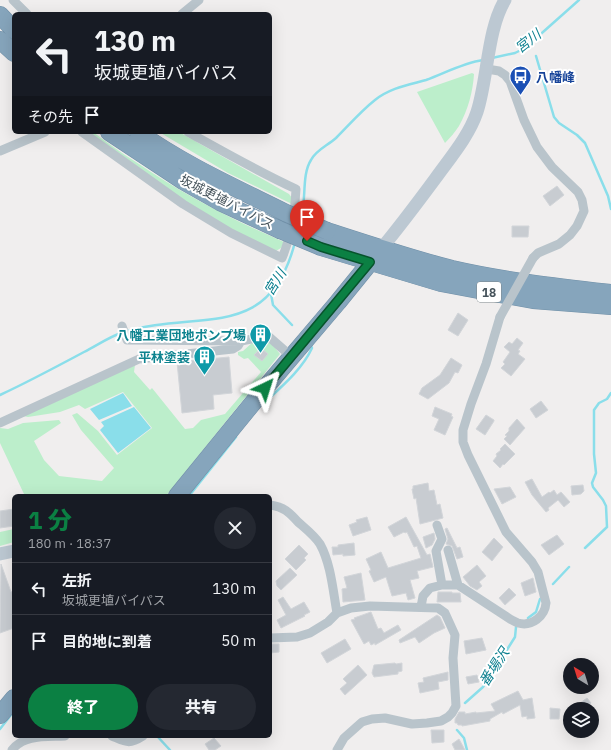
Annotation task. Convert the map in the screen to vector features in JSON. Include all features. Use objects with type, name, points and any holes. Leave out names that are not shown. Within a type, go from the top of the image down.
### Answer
[{"type":"highway","points":[[0,16],[12,28]]},
{"type":"highway","points":[[0,40],[12,51]]},
{"type":"highway","name":"坂城更埴バイパス","points":[[112,134],[183,181],[220,202],[321,247],[441,283],[525,299],[611,306]]},
{"type":"highway","name":"坂城更埴バイパス","points":[[141,134],[192,165],[286,213],[326,231],[452,269],[538,285],[611,293]]},
{"type":"highway","points":[[179,494],[265,388],[382,249]]},
{"type":"highway","points":[[0,716],[12,701]]},
{"type":"main road","points":[[382,249],[465,137],[476,114],[482,95],[498,18],[505,0]]},
{"type":"main road","points":[[0,554],[12,551]]},
{"type":"street","points":[[13,0],[25,12]]},
{"type":"street","points":[[184,12],[194,2]]},
{"type":"street","points":[[421,607],[423,596],[430,588],[442,585],[458,585],[510,619],[519,623],[527,624],[537,619],[546,608],[538,572],[532,562],[503,528],[468,455],[463,442],[463,430],[486,364],[500,317],[533,258],[538,253],[559,244],[570,235],[578,226],[584,211],[582,200],[578,192],[552,167],[537,147],[524,120],[510,81],[488,62]]},
{"type":"street","points":[[0,151],[40,134]]},
{"type":"street","points":[[85,134],[183,204],[231,233],[282,258],[288,243],[296,203],[296,189],[250,167],[192,134]]},
{"type":"street","points":[[122,326],[127,340],[241,341],[268,336],[292,357]]},
{"type":"street","points":[[0,423],[139,359],[233,350],[241,341]]},
{"type":"street","points":[[272,505],[280,506],[289,512],[319,543],[326,556],[337,613]]},
{"type":"street","points":[[436,525],[442,539],[436,551],[442,585]]},
{"type":"street","points":[[448,550],[458,585]]},
{"type":"street","points":[[272,638],[296,637],[310,633],[328,622],[337,613],[351,608],[370,606],[421,607],[438,608],[446,613],[455,635],[453,658],[456,706],[452,713],[441,721],[427,723],[412,724],[385,718],[372,719],[362,722],[344,738],[337,750]]},
{"type":"street","points":[[12,750],[31,738]]},
{"type":"street","points":[[117,738],[128,743],[140,738]]},
{"type":"green space","points":[[472,73],[474,74],[470,100],[465,114],[459,126],[445,143],[417,92]]},
{"type":"green space","points":[[92,134],[96,134],[153,174],[190,196],[246,225],[284,242],[281,248],[276,251],[233,230],[185,201]]},
{"type":"green space","points":[[162,134],[183,134],[289,194],[292,198],[292,204],[228,173]]},
{"type":"green space","points":[[265,340],[272,344],[280,354],[168,494],[24,494],[0,443],[0,428],[8,429],[23,423],[59,420],[61,423],[34,441],[44,460],[59,476],[102,481],[114,468],[81,430],[72,415],[77,413],[98,431],[117,455],[152,428],[123,392],[85,409],[79,405],[60,412],[28,417],[23,416],[135,365],[134,372],[150,390],[152,388],[185,429],[193,428],[201,420],[225,414],[261,372],[248,358],[244,359],[238,355],[238,352],[243,351],[253,342]]},
{"type":"green space","points":[[12,529],[12,543],[0,546],[0,532]]},
{"type":"water","points":[[123,393],[132,406],[99,420],[90,409]]},
{"type":"water","points":[[134,407],[151,428],[118,453],[100,430],[104,426],[101,422]]},
{"type":"building","points":[[557,186],[564,195],[550,206],[543,196]]},
{"type":"building","points":[[512,226],[529,226],[528,237],[512,237]]},
{"type":"building","points":[[458,313],[468,320],[458,336],[448,330]]},
{"type":"building","points":[[517,338],[523,343],[518,350],[520,351],[518,354],[525,359],[511,376],[501,368],[505,364],[503,362],[510,352],[504,347],[509,342],[512,344]]},
{"type":"building","name":"八幡工業団地ポンプ場","points":[[261,348],[268,354],[262,361],[254,355]]},
{"type":"building","name":"平林塗装","points":[[229,357],[232,393],[213,395],[214,409],[182,413],[177,362]]},
{"type":"building","points":[[451,358],[462,365],[458,373],[455,372],[449,383],[428,399],[419,394],[422,388],[440,375]]},
{"type":"building","points":[[541,401],[548,410],[536,418],[530,409]]},
{"type":"building","points":[[435,407],[452,414],[451,416],[453,417],[445,435],[434,430],[439,419],[432,416]]},
{"type":"building","points":[[486,415],[494,421],[485,435],[476,429]]},
{"type":"building","points":[[517,419],[525,428],[510,445],[504,439],[507,436],[505,435]]},
{"type":"building","points":[[505,444],[515,454],[500,468],[493,461],[497,456],[496,454]]},
{"type":"building","points":[[532,479],[542,497],[554,490],[557,495],[561,492],[570,502],[564,507],[558,500],[548,508],[549,510],[546,512],[532,495],[525,482]]},
{"type":"building","points":[[428,483],[429,491],[434,490],[437,505],[440,504],[443,518],[420,524],[416,498],[414,499],[412,489],[413,486]]},
{"type":"building","points":[[583,485],[584,491],[581,494],[572,495],[571,486]]},
{"type":"building","points":[[510,487],[516,497],[502,504],[494,489]]},
{"type":"building","points":[[12,509],[12,526],[0,528],[0,511]]},
{"type":"building","points":[[367,517],[371,530],[353,536],[349,525],[357,522],[356,520]]},
{"type":"building","points":[[406,517],[427,555],[430,554],[433,567],[417,571],[419,578],[410,580],[415,598],[408,600],[406,593],[392,596],[386,577],[374,582],[366,559],[381,552],[388,568],[421,558],[417,546],[414,547],[407,532],[394,537],[388,527]]},
{"type":"building","points":[[447,528],[457,548],[460,547],[463,557],[457,559],[452,546],[446,544],[448,539],[445,529]]},
{"type":"building","points":[[434,533],[435,539],[432,545],[426,548],[423,537]]},
{"type":"building","points":[[557,535],[564,544],[549,555],[541,545]]},
{"type":"building","points":[[494,538],[503,547],[492,561],[482,552]]},
{"type":"building","points":[[354,543],[355,555],[333,555],[332,547]]},
{"type":"building","points":[[299,545],[308,554],[304,558],[306,560],[296,570],[285,559]]},
{"type":"building","points":[[1,564],[12,592],[12,629],[0,633]]},
{"type":"building","points":[[477,565],[486,576],[479,582],[482,586],[477,590],[470,586],[463,577]]},
{"type":"building","points":[[290,568],[297,575],[281,590],[277,586],[276,581]]},
{"type":"building","points":[[361,573],[365,600],[343,602],[342,589],[347,588],[344,577]]},
{"type":"building","points":[[533,578],[536,592],[525,596],[521,583]]},
{"type":"building","points":[[509,588],[516,595],[505,605],[499,598]]},
{"type":"building","points":[[438,592],[460,593],[461,602],[437,602]]},
{"type":"building","points":[[283,597],[291,609],[304,602],[310,612],[281,628],[277,620],[286,615],[278,600]]},
{"type":"building","points":[[371,612],[378,629],[381,628],[384,633],[398,625],[401,630],[375,645],[375,643],[371,645],[369,641],[364,644],[351,620]]},
{"type":"building","points":[[437,615],[440,617],[445,628],[419,643],[415,637],[400,643],[399,640]]},
{"type":"building","points":[[482,638],[486,650],[466,654],[464,641]]},
{"type":"building","points":[[345,639],[351,649],[327,663],[321,653]]},
{"type":"building","points":[[272,644],[279,644],[279,652],[272,653]]},
{"type":"building","points":[[402,663],[402,671],[398,672],[398,674],[374,677],[372,673],[374,665]]},
{"type":"building","points":[[358,665],[367,675],[345,695],[340,689],[347,683],[343,679]]},
{"type":"building","points":[[448,672],[448,680],[438,682],[439,689],[420,693],[418,683],[424,682],[423,678]]},
{"type":"building","points":[[477,675],[479,682],[468,684],[466,677]]},
{"type":"building","points":[[518,691],[523,700],[532,698],[535,718],[527,719],[527,716],[522,717],[520,705],[503,714],[502,712],[490,719],[490,721],[462,726],[455,723],[455,719],[459,712],[465,712],[465,714],[495,711],[491,704]]},
{"type":"building","points":[[587,698],[590,702],[582,702]]},
{"type":"building","points":[[550,708],[560,709],[559,719],[550,719]]},
{"type":"building","points":[[431,730],[444,730],[444,742],[432,743]]},
{"type":"building","points":[[214,738],[221,746],[215,750],[209,750],[205,744]]},
{"type":"building","points":[[459,739],[465,750],[455,750],[452,744]]},
{"type":"waterway","name":"宮川","points":[[492,58],[515,53],[525,48],[579,0]]},
{"type":"waterway","points":[[536,56],[554,117],[559,123],[577,135],[585,143],[608,196],[611,209]]},
{"type":"waterway","name":"宮川","points":[[302,213],[306,172],[313,157],[336,138],[370,104],[393,90],[426,80],[468,63],[483,60]]},
{"type":"waterway","name":"宮川","points":[[0,395],[121,333],[149,326],[227,317],[249,309],[268,296],[283,274],[295,242]]},
{"type":"waterway","points":[[271,294],[273,305],[292,325]]},
{"type":"waterway","points":[[263,404],[303,364],[312,348],[311,346]]},
{"type":"waterway","points":[[607,527],[606,506],[593,487],[592,483],[596,473],[594,454],[594,410],[599,403],[607,399],[611,393]]},
{"type":"waterway","points":[[191,494],[236,437]]},
{"type":"waterway","name":"番場沢","points":[[585,548],[607,527]]},
{"type":"waterway","name":"番場沢","points":[[553,584],[569,567]]},
{"type":"waterway","name":"番場沢","points":[[528,618],[536,612],[540,599]]},
{"type":"waterway","name":"番場沢","points":[[465,703],[483,687],[490,676],[492,667],[503,656],[515,637],[516,627]]},
{"type":"waterway","points":[[0,729],[12,714]]},
{"type":"waterway","name":"番場沢","points":[[457,730],[464,738],[467,750]]},
{"type":"waterway","points":[[159,738],[170,750]]},
{"type":"place","name":"八幡峰","points":[[521,96]]},
{"type":"place","name":"八幡工業団地ポンプ場","points":[[261,354]]},
{"type":"place","name":"平林塗装","points":[[205,376]]},
{"type":"route","points":[[265,388],[370,262],[321,247],[307,241]]}]
